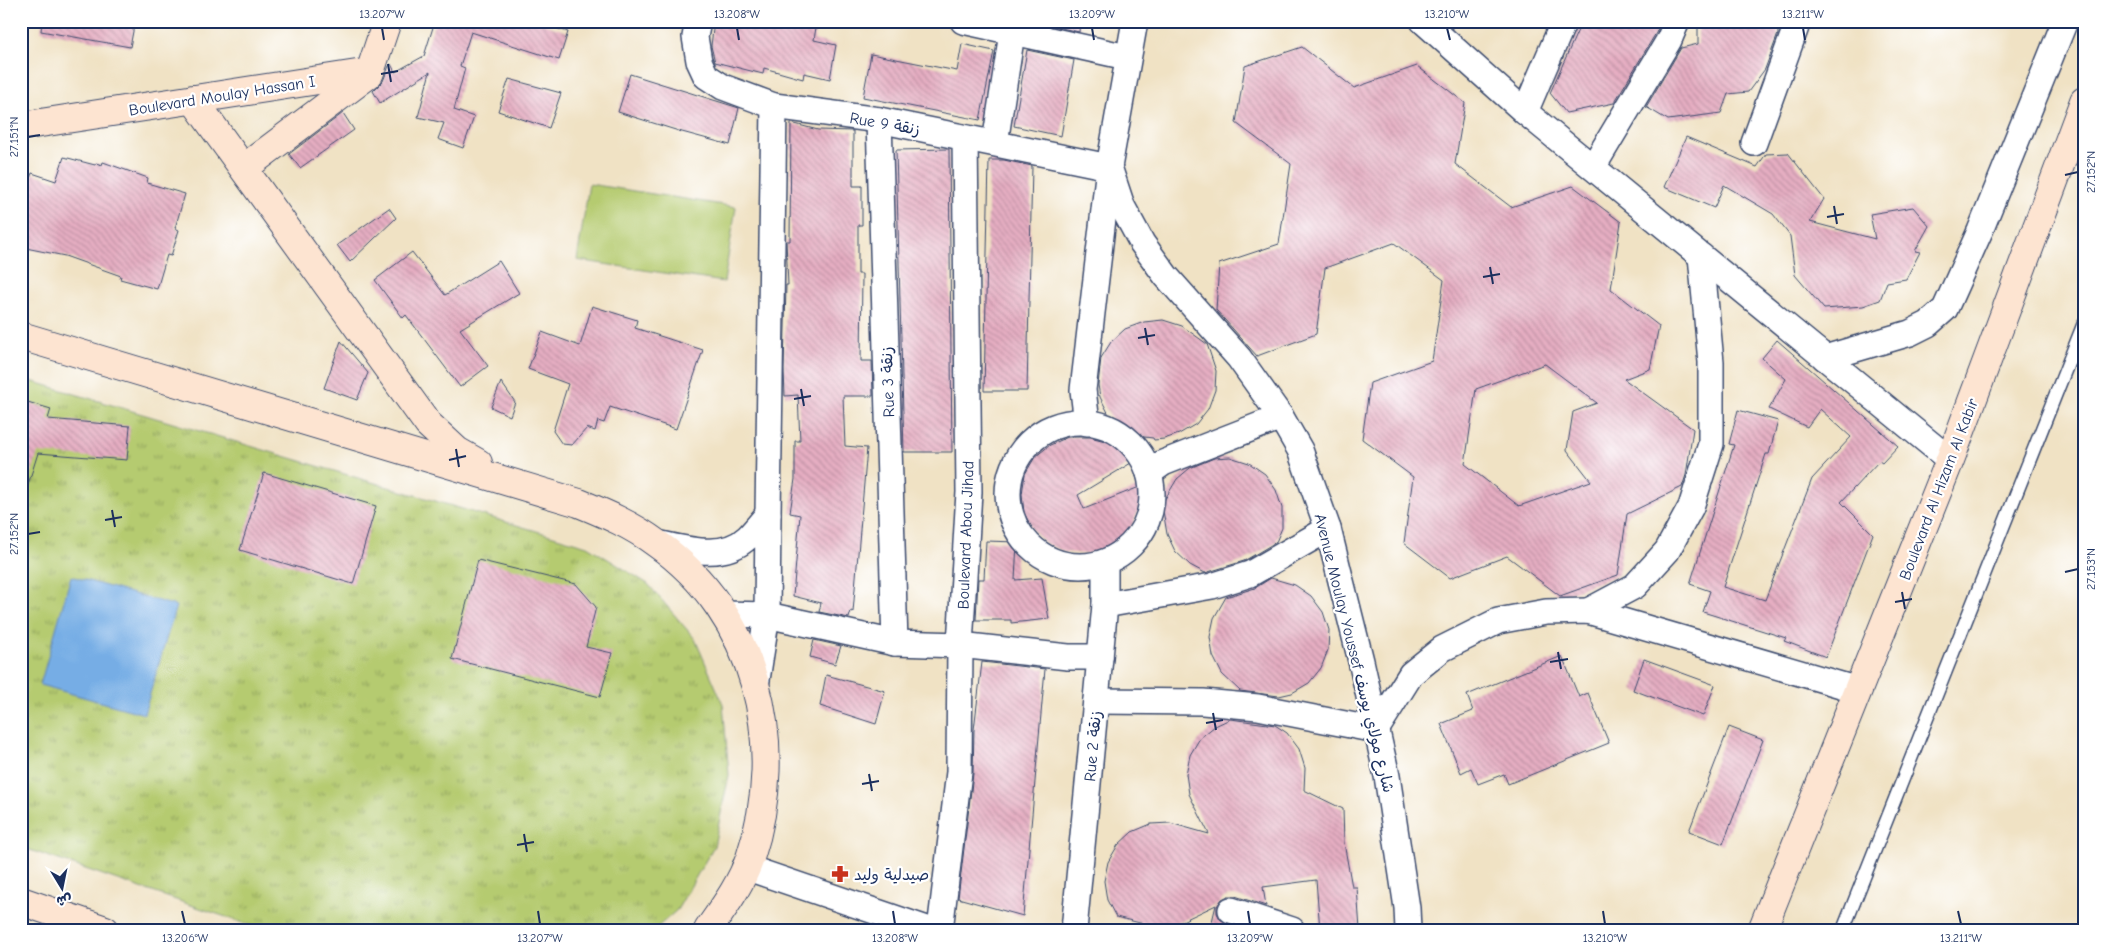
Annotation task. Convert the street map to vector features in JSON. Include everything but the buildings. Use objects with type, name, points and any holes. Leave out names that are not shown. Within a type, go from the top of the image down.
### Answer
[{"type":"street","points":[[244,168],[370,72],[387,21]]},
{"type":"street","name":"Avenue Moulay Youssef شارع مولاي يوسف","points":[[1135,21],[1127,57],[1109,166],[1122,206],[1142,243],[1166,276],[1239,358],[1281,417],[1300,450],[1328,529],[1387,776],[1407,908],[1408,930]]},
{"type":"street","points":[[1423,21],[1526,112],[1950,460]]},
{"type":"street","points":[[1526,112],[1564,21]]},
{"type":"street","points":[[1593,167],[1669,40],[1677,21]]},
{"type":"street","points":[[1754,143],[1796,27],[1795,21]]},
{"type":"street","points":[[1825,358],[1910,333],[1928,324],[1945,309],[2065,21]]},
{"type":"street","points":[[969,22],[1127,57]]},
{"type":"street","name":"Rue 9 زنقة","points":[[696,29],[699,61],[706,76],[723,87],[774,106],[880,120],[1109,166]]},
{"type":"street","points":[[995,143],[1012,33]]},
{"type":"street","name":"Boulevard Moulay Hassan I","points":[[21,126],[370,72]]},
{"type":"street","points":[[193,99],[428,424],[457,452],[512,481]]},
{"type":"street","name":"Boulevard Al Hizam Al Kabir","points":[[1762,930],[1950,460],[2084,101]]},
{"type":"street","points":[[756,686],[767,615],[774,106]]},
{"type":"street","name":"Rue 3 زنقة","points":[[880,120],[895,643]]},
{"type":"street","name":"Boulevard Abou Jihad","points":[[940,930],[959,772],[960,645],[969,492],[965,138]]},
{"type":"street","points":[[1087,422],[1083,390],[1109,166]]},
{"type":"street","points":[[1588,611],[1635,586],[1667,551],[1691,507],[1711,444],[1711,362],[1701,256]]},
{"type":"street","points":[[21,336],[512,481],[579,503],[620,520],[657,543],[690,572],[724,614],[740,644],[756,686],[765,729],[766,773],[761,817],[747,863],[728,902],[719,930]]},
{"type":"street","points":[[1150,473],[1163,463],[1281,417]]},
{"type":"street","points":[[1087,422],[1108,428],[1126,438],[1140,454],[1150,473],[1153,495],[1149,516],[1139,536],[1124,552],[1105,562],[1085,566],[1065,565],[1040,554],[1029,545],[1017,530],[1010,511],[1008,490],[1013,468],[1025,448],[1042,433],[1064,424],[1087,422]]},
{"type":"street","points":[[969,492],[1008,490]]},
{"type":"street","points":[[657,543],[699,552],[724,551],[746,539],[768,514]]},
{"type":"street","points":[[1105,605],[1212,586],[1250,574],[1328,529]]},
{"type":"street","name":"Rue 2 زنقة","points":[[1074,930],[1105,605],[1105,562]]},
{"type":"street","points":[[1096,701],[1203,702],[1258,707],[1376,730],[1410,674],[1442,649],[1498,621],[1546,612],[1588,611],[1858,690]]},
{"type":"street","points":[[724,614],[767,615],[895,643],[960,645],[1068,656],[1100,657]]},
{"type":"street","points":[[747,863],[930,930]]},
{"type":"street","points":[[21,901],[105,930]]},
{"type":"street","points":[[708,930],[728,902]]},
{"type":"street","points":[[1231,910],[1292,930]]},
{"type":"lane","points":[[1843,930],[2084,323]]},
{"type":"green space","points":[[589,184],[736,207],[724,282],[577,260]]},
{"type":"green space","points":[[21,378],[587,546],[648,584],[695,639],[723,704],[729,775],[714,846],[677,910],[654,930],[264,930],[21,847]]},
{"type":"water","points":[[71,576],[176,606],[144,714],[40,685]]},
{"type":"place","name":"صيدلية وليد","points":[[840,874]]}]
